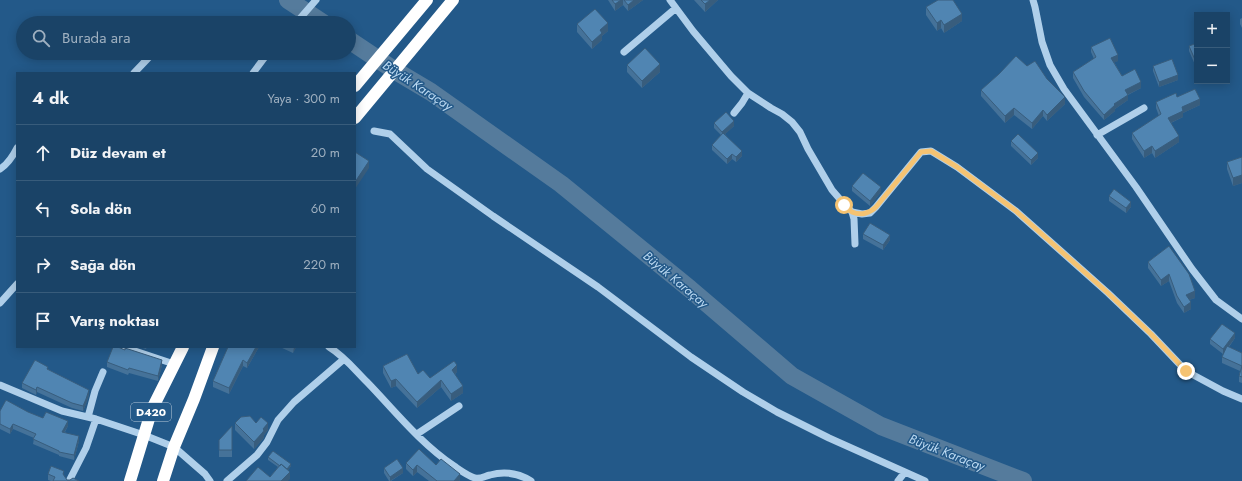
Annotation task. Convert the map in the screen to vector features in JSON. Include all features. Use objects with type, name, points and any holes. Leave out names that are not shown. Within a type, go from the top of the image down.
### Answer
[{"type":"highway","points":[[356,85],[427,0]]},
{"type":"highway","points":[[356,117],[452,1]]},
{"type":"highway","name":"D420","points":[[130,481],[152,409],[182,348]]},
{"type":"highway","name":"D420","points":[[163,481],[174,447],[213,348]]},
{"type":"street","points":[[302,16],[316,0]]},
{"type":"street","points":[[670,0],[702,42],[731,76],[748,93],[792,122],[800,132],[808,149],[832,190],[852,212],[854,219],[854,244]]},
{"type":"street","points":[[1033,0],[1042,42],[1050,65],[1064,89],[1136,187],[1192,269],[1216,300],[1242,318]]},
{"type":"street","points":[[624,52],[676,8]]},
{"type":"street","points":[[135,72],[146,60]]},
{"type":"street","points":[[254,72],[261,60]]},
{"type":"street","points":[[734,113],[748,93]]},
{"type":"street","points":[[1098,134],[1144,108]]},
{"type":"street","points":[[374,131],[390,134],[427,169],[598,287],[690,357],[743,392],[777,412],[925,481]]},
{"type":"street","points":[[0,169],[14,155],[16,150]]},
{"type":"street","points":[[852,212],[862,214],[870,213],[921,152],[931,151],[957,167],[1016,211],[1108,293],[1151,334],[1186,371],[1223,391],[1242,399]]},
{"type":"street","points":[[0,303],[16,285]]},
{"type":"street","points":[[126,348],[174,364]]},
{"type":"street","points":[[330,348],[352,366],[402,420],[427,444],[454,466],[474,478],[482,478],[501,473],[519,476],[531,481]]},
{"type":"street","points":[[227,481],[257,455],[267,442],[278,420],[294,402],[344,359]]},
{"type":"street","points":[[88,417],[95,391],[103,372]]},
{"type":"street","points":[[0,385],[62,411],[96,419],[174,447],[210,481]]},
{"type":"street","points":[[417,434],[459,406]]},
{"type":"street","points":[[70,481],[86,448],[96,419]]},
{"type":"street","points":[[898,481],[905,472]]},
{"type":"building","points":[[612,0],[621,0],[615,4]]},
{"type":"building","points":[[624,0],[634,0],[628,5]]},
{"type":"building","points":[[701,0],[710,0],[705,4]]},
{"type":"building","points":[[938,0],[953,0],[962,14],[944,25],[941,20],[937,23],[926,7]]},
{"type":"building","points":[[595,9],[608,23],[600,30],[602,33],[592,42],[577,24]]},
{"type":"building","points":[[1110,38],[1118,55],[1111,58],[1122,76],[1135,69],[1141,82],[1125,90],[1128,95],[1114,104],[1115,105],[1104,115],[1084,91],[1073,72],[1096,57],[1091,47]]},
{"type":"building","points":[[1194,44],[1194,57],[1189,46]]},
{"type":"building","points":[[645,48],[660,64],[642,81],[627,65]]},
{"type":"building","points":[[1016,56],[1027,66],[1035,61],[1047,79],[1065,97],[1047,115],[1043,110],[1032,123],[1014,108],[1005,116],[981,90]]},
{"type":"building","points":[[1172,59],[1178,75],[1159,82],[1153,66]]},
{"type":"building","points":[[1195,89],[1200,99],[1182,107],[1183,111],[1168,118],[1179,136],[1155,151],[1152,146],[1144,151],[1132,133],[1161,114],[1156,102],[1176,93],[1177,97]]},
{"type":"building","points":[[726,112],[734,121],[722,132],[714,123]]},
{"type":"building","points":[[723,133],[742,151],[736,157],[732,154],[727,159],[712,145]]},
{"type":"building","points":[[1018,134],[1038,153],[1031,160],[1011,141]]},
{"type":"building","points":[[356,153],[369,161],[356,180]]},
{"type":"building","points":[[1242,157],[1242,175],[1233,178],[1227,162]]},
{"type":"building","points":[[863,173],[881,187],[870,201],[852,186]]},
{"type":"building","points":[[1114,189],[1131,202],[1126,208],[1109,196]]},
{"type":"building","points":[[870,223],[890,235],[883,245],[863,234]]},
{"type":"building","points":[[1169,246],[1189,274],[1195,291],[1186,295],[1191,302],[1184,307],[1177,296],[1169,274],[1161,280],[1148,262]]},
{"type":"building","points":[[1222,324],[1235,333],[1223,349],[1210,339]]},
{"type":"building","points":[[1227,346],[1242,353],[1242,366],[1222,357]]},
{"type":"building","points":[[113,348],[120,348],[125,350],[125,348],[162,360],[158,376],[129,368],[128,370],[107,362]]},
{"type":"building","points":[[228,348],[255,348],[247,363],[243,360],[229,388],[213,381]]},
{"type":"building","points":[[407,354],[418,374],[423,370],[430,378],[454,361],[457,365],[452,370],[463,386],[451,394],[441,380],[417,402],[396,379],[391,381],[383,366]]},
{"type":"building","points":[[35,360],[48,367],[47,369],[89,390],[83,406],[72,403],[37,387],[36,390],[22,383]]},
{"type":"building","points":[[1242,366],[1242,377],[1239,376]]},
{"type":"building","points":[[6,400],[43,418],[46,412],[68,421],[62,432],[79,436],[74,455],[59,452],[33,439],[36,434],[13,424],[10,429],[0,424],[0,411]]},
{"type":"building","points":[[250,416],[256,423],[261,417],[268,423],[263,429],[263,432],[254,442],[235,423],[241,417]]},
{"type":"building","points":[[232,426],[232,450],[219,450],[219,440]]},
{"type":"building","points":[[419,449],[436,465],[441,459],[460,474],[454,481],[437,481],[417,465],[413,470],[406,463]]},
{"type":"building","points":[[273,451],[291,464],[287,469],[281,464],[280,466],[268,457]]},
{"type":"building","points":[[397,459],[403,468],[390,477],[384,468]]},
{"type":"building","points":[[281,464],[290,472],[281,481],[246,481],[258,467],[270,477]]},
{"type":"building","points":[[51,466],[64,471],[63,474],[67,480],[73,478],[79,481],[53,481],[55,477],[48,474]]},
{"type":"waterway","name":"Büyük Karaçay","points":[[288,0],[312,16]]},
{"type":"waterway","name":"Büyük Karaçay","points":[[356,45],[431,92],[561,184],[690,289],[792,376],[881,426],[1023,481]]},
{"type":"route","points":[[844,205],[852,212],[862,214],[870,213],[921,152],[931,151],[957,167],[1016,211],[1108,293],[1151,334],[1186,371]]}]
